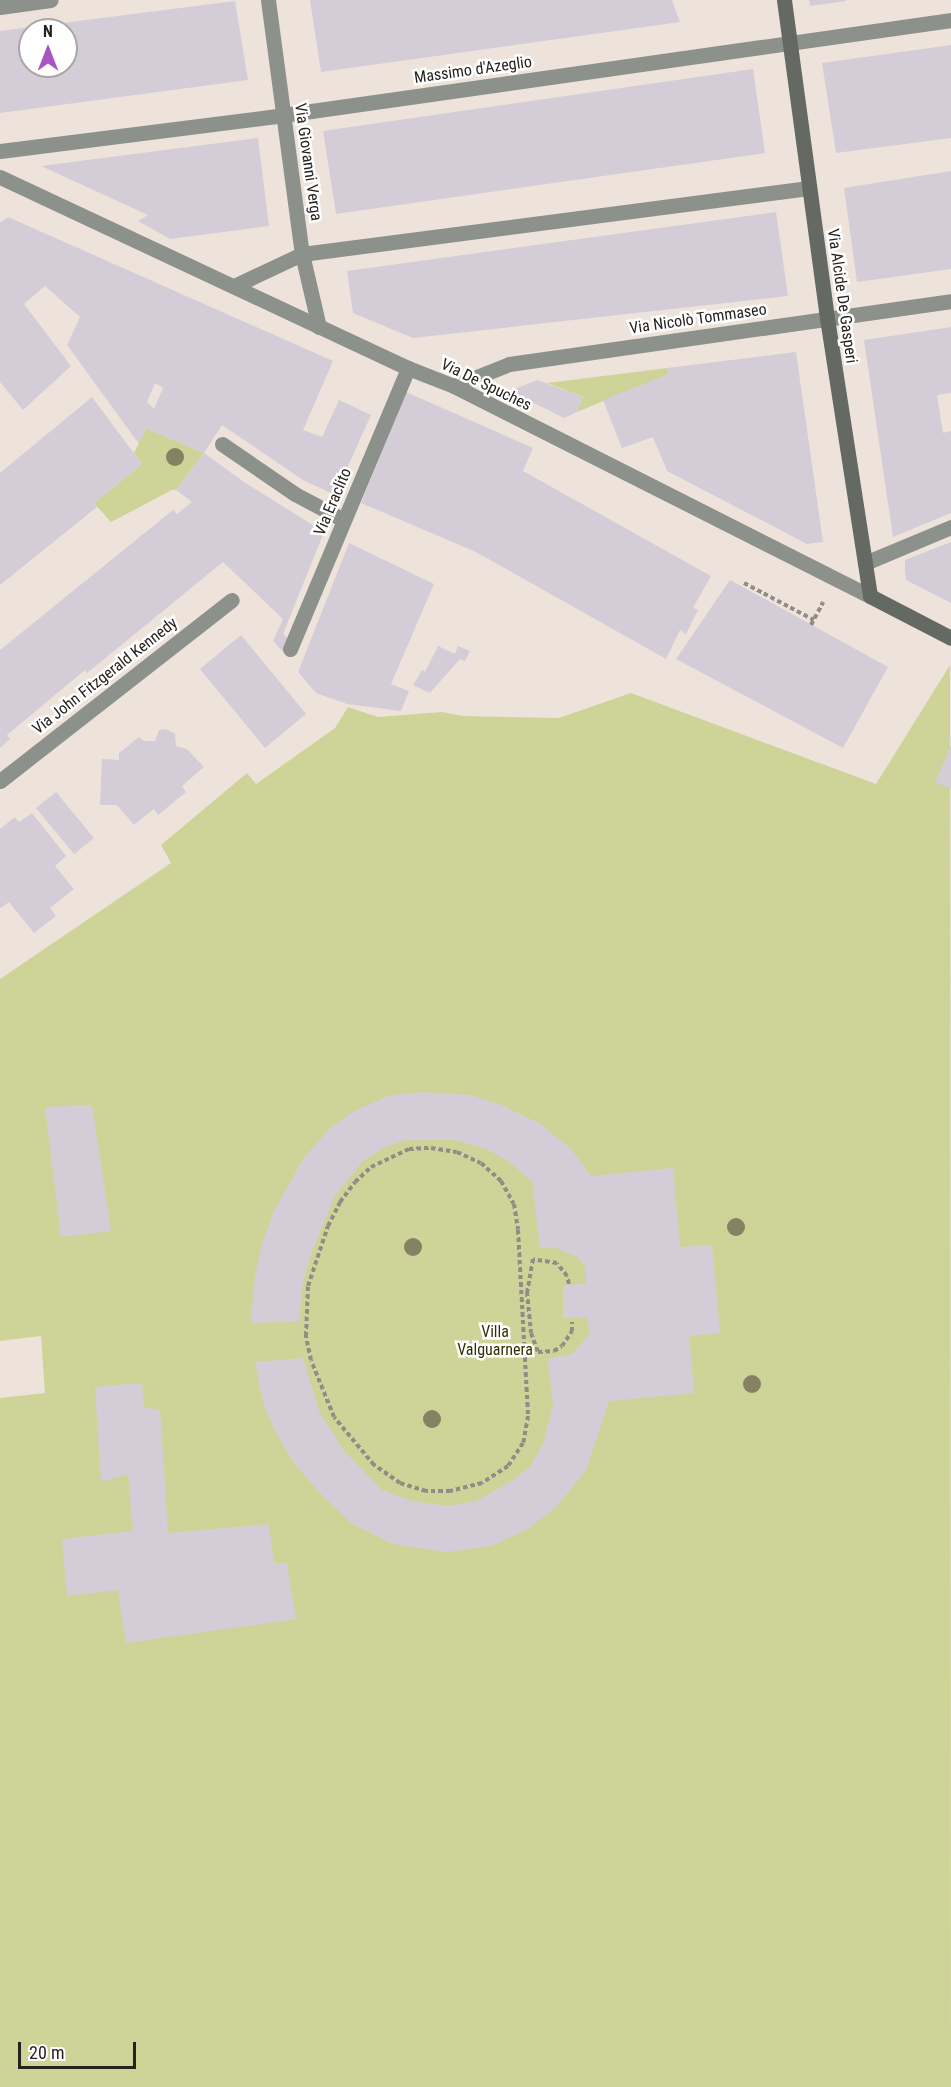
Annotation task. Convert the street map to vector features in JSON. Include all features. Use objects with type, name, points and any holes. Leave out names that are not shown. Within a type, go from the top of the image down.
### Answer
[{"type":"street","points":[[0,7],[51,0]]},
{"type":"street","name":"Via Giovanni Verga","points":[[268,0],[302,254],[319,327]]},
{"type":"street","name":"Via Alcide De Gasperi","points":[[784,0],[827,318],[870,596]]},
{"type":"street","name":"Massimo d'Azeglio","points":[[0,151],[283,115],[951,20]]},
{"type":"street","name":"Via De Spuches","points":[[0,177],[408,368],[454,386],[951,638]]},
{"type":"street","points":[[234,286],[302,254],[809,188]]},
{"type":"street","name":"Via Nicolò Tommaseo","points":[[454,386],[509,364],[951,301]]},
{"type":"street","name":"Via Eraclito","points":[[290,649],[408,368]]},
{"type":"street","points":[[222,444],[295,494],[344,520]]},
{"type":"street","points":[[865,563],[951,527]]},
{"type":"street","name":"Via John Fitzgerald Kennedy","points":[[0,781],[232,600]]},
{"type":"path","points":[[744,583],[814,620]]},
{"type":"path","points":[[811,625],[826,597]]},
{"type":"path","points":[[431,1148],[457,1152],[473,1159],[501,1181],[514,1204],[518,1230],[528,1416],[523,1443],[508,1467],[482,1483],[450,1491],[426,1491],[400,1483],[374,1465],[334,1417],[314,1369],[306,1336],[308,1286],[328,1226],[340,1202],[355,1182],[371,1167],[410,1149],[431,1148]]},
{"type":"path","points":[[570,1284],[567,1276],[556,1263],[533,1259],[527,1292],[531,1333],[538,1352],[554,1350],[562,1346],[572,1331],[572,1322]]},
{"type":"green space","points":[[667,368],[669,374],[577,412],[583,397],[547,383]]},
{"type":"green space","points":[[146,428],[204,453],[176,490],[111,522],[94,503],[142,464],[134,453]]},
{"type":"green space","points":[[950,665],[951,2087],[0,2087],[0,1398],[45,1393],[41,1336],[0,1341],[0,979],[171,863],[161,845],[247,773],[256,784],[335,728],[348,707],[378,717],[442,712],[463,716],[559,718],[631,693],[876,784]]},
{"type":"building","points":[[310,0],[672,0],[680,22],[321,72]]},
{"type":"building","points":[[809,0],[846,0],[846,1],[810,6]]},
{"type":"building","points":[[235,1],[248,80],[0,113],[0,31],[18,29],[18,78],[78,78],[78,21]]},
{"type":"building","points":[[951,45],[951,138],[836,153],[822,63]]},
{"type":"building","points":[[753,69],[765,153],[336,214],[323,131]]},
{"type":"building","points":[[258,138],[269,226],[170,239],[138,221],[148,215],[41,166]]},
{"type":"building","points":[[951,171],[951,269],[857,282],[844,188]]},
{"type":"building","points":[[776,212],[788,296],[413,338],[353,313],[347,271]]},
{"type":"building","points":[[8,217],[333,361],[303,430],[322,437],[339,400],[371,415],[335,495],[303,480],[222,425],[204,453],[146,428],[139,444],[67,345],[80,317],[45,286],[24,304],[71,366],[23,410],[0,382],[0,223]],"holes":[[[155,383],[163,388],[154,409],[147,402]]]},
{"type":"building","points":[[951,327],[951,393],[937,395],[943,433],[951,431],[951,513],[893,537],[864,340]]},
{"type":"building","points":[[796,352],[823,542],[807,544],[667,471],[653,437],[622,448],[603,400],[669,374],[667,368]]},
{"type":"building","points":[[537,380],[583,397],[577,412],[564,418],[510,391]]},
{"type":"building","points":[[406,392],[533,448],[523,471],[711,576],[693,608],[698,610],[686,634],[680,630],[666,659],[476,552],[361,503]]},
{"type":"building","points":[[92,397],[142,464],[94,503],[97,507],[0,585],[0,473]]},
{"type":"building","points":[[204,453],[244,482],[324,532],[283,634],[290,640],[282,651],[273,641],[283,619],[223,562],[87,673],[85,670],[7,735],[10,739],[0,748],[0,650],[173,510],[177,514],[192,502],[176,490]]},
{"type":"building","points":[[951,542],[951,603],[906,580],[905,560]]},
{"type":"building","points":[[349,543],[434,584],[391,684],[409,691],[401,711],[347,704],[316,693],[298,672]]},
{"type":"building","points":[[730,580],[888,667],[843,748],[676,659]]},
{"type":"building","points":[[241,635],[306,714],[265,748],[200,669]]},
{"type":"building","points":[[438,646],[455,654],[458,646],[470,651],[465,661],[460,659],[430,693],[413,685],[422,670],[425,672]]},
{"type":"building","points":[[166,729],[175,734],[176,746],[187,749],[204,767],[182,786],[186,792],[158,815],[154,809],[134,825],[117,805],[100,805],[102,759],[119,760],[119,753],[139,737],[144,741],[155,741],[159,730]]},
{"type":"building","points":[[951,746],[951,789],[935,782]]},
{"type":"building","points":[[56,792],[94,838],[74,854],[36,808]]},
{"type":"building","points":[[32,813],[66,856],[55,866],[74,889],[50,908],[56,916],[34,933],[9,902],[0,907],[0,829],[15,817],[19,822]]},
{"type":"building","name":"Villa Valguarnera","points":[[423,1092],[470,1095],[501,1105],[539,1123],[571,1149],[591,1176],[673,1168],[680,1247],[712,1245],[720,1333],[689,1336],[694,1393],[609,1401],[586,1470],[558,1505],[528,1529],[491,1546],[447,1552],[393,1544],[351,1523],[320,1493],[294,1463],[276,1433],[264,1406],[255,1362],[303,1358],[319,1411],[344,1451],[382,1490],[412,1501],[448,1506],[476,1501],[505,1485],[529,1468],[543,1444],[553,1406],[548,1359],[572,1354],[589,1335],[588,1318],[563,1318],[563,1286],[586,1283],[586,1267],[577,1257],[556,1248],[540,1248],[532,1181],[508,1161],[486,1149],[456,1140],[404,1140],[381,1149],[362,1162],[334,1197],[303,1280],[299,1321],[251,1323],[255,1276],[262,1245],[273,1213],[303,1159],[330,1128],[354,1111],[388,1096]]},
{"type":"building","points":[[92,1105],[111,1231],[61,1237],[45,1107]]},
{"type":"building","points":[[142,1383],[144,1408],[160,1409],[168,1533],[269,1524],[274,1563],[287,1563],[296,1619],[126,1643],[118,1590],[67,1596],[62,1539],[133,1531],[128,1474],[101,1482],[95,1387]]}]
